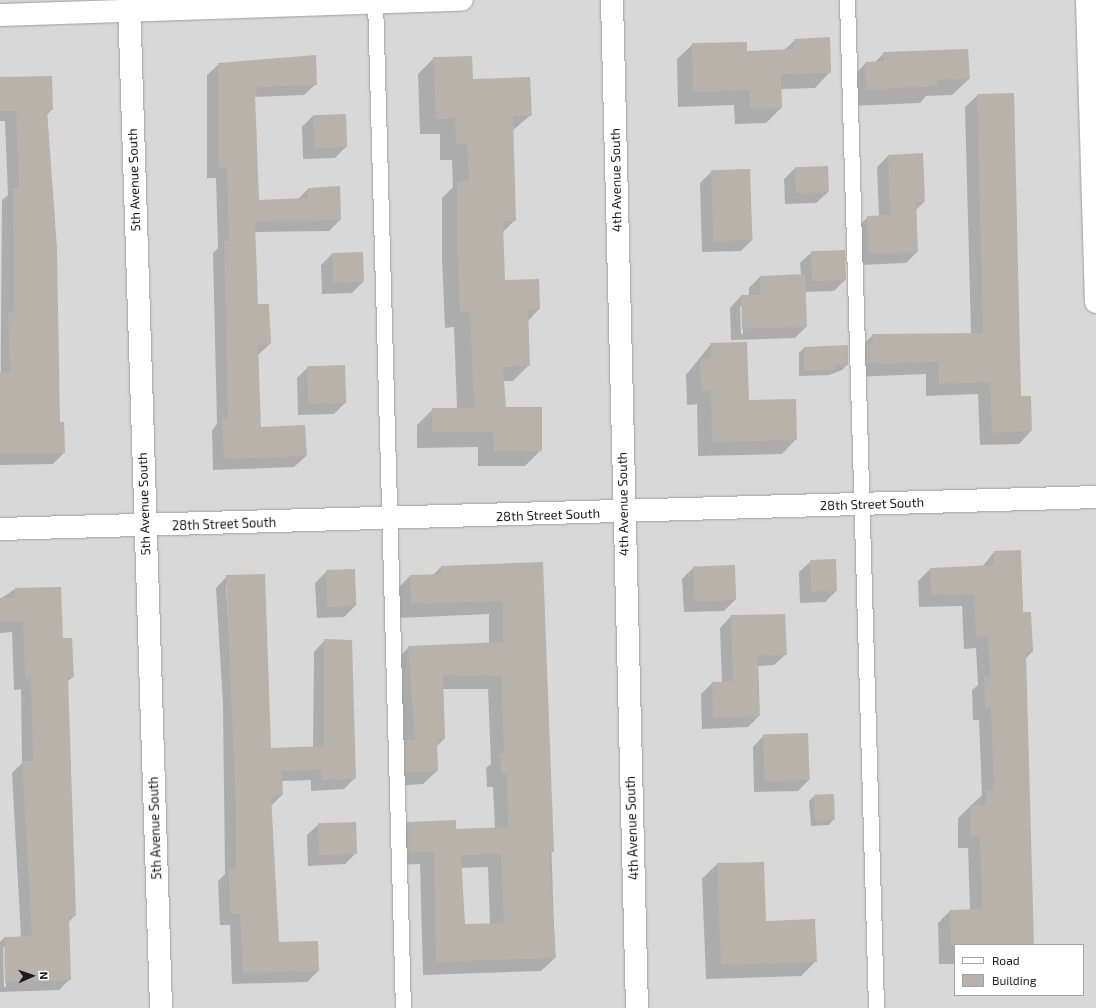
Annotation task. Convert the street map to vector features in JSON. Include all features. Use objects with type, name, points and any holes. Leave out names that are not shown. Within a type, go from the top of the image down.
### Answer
[{"type":"street","points":[[0,15],[129,5],[462,0]]},
{"type":"street","name":"4th Avenue South","points":[[612,0],[623,512],[637,1008]]},
{"type":"street","points":[[1087,0],[1096,302]]},
{"type":"street","name":"5th Avenue South","points":[[129,5],[161,1008]]},
{"type":"street","name":"28th Street South","points":[[0,530],[1096,497]]},
{"type":"lane","points":[[847,0],[859,505],[876,1008]]},
{"type":"lane","points":[[375,1],[403,1008]]},
{"type":"shaded area","points":[[0,0],[1096,0],[1096,1008],[0,1008]]},
{"type":"building","points":[[830,37],[831,73],[781,74],[782,108],[750,109],[749,90],[693,92],[692,43],[747,42],[747,51],[794,49],[794,39]]},
{"type":"building","points":[[968,49],[970,79],[937,80],[937,86],[866,90],[865,62],[884,61],[883,52]]},
{"type":"building","points":[[316,55],[317,85],[258,87],[255,94],[259,200],[308,198],[308,188],[340,186],[341,220],[255,221],[258,304],[269,304],[271,344],[258,345],[261,427],[305,425],[307,456],[224,459],[222,418],[228,418],[224,241],[229,241],[227,167],[218,168],[218,63]]},
{"type":"building","points":[[472,56],[473,79],[530,77],[532,116],[513,116],[516,221],[503,221],[505,280],[539,279],[540,309],[528,310],[530,366],[503,367],[506,407],[542,407],[542,451],[494,451],[493,432],[432,432],[432,408],[474,408],[470,312],[460,312],[457,243],[457,181],[469,181],[467,144],[456,144],[455,118],[436,119],[433,57]]},
{"type":"building","points":[[52,76],[53,110],[47,110],[57,248],[60,422],[64,422],[65,453],[0,454],[0,372],[10,372],[8,312],[14,311],[13,188],[19,188],[16,111],[0,111],[0,77]]},
{"type":"building","points":[[1014,93],[1021,396],[1031,396],[1032,431],[992,433],[990,382],[939,384],[938,362],[866,364],[866,344],[873,344],[872,334],[983,333],[977,94]]},
{"type":"building","points":[[346,114],[347,147],[314,148],[313,115]]},
{"type":"building","points":[[923,153],[925,202],[916,202],[918,252],[869,254],[867,216],[890,215],[888,155]]},
{"type":"building","points":[[828,166],[829,192],[796,193],[795,167]]},
{"type":"building","points":[[750,169],[752,240],[714,241],[711,170]]},
{"type":"building","points":[[845,250],[846,280],[812,281],[811,251]]},
{"type":"building","points":[[363,252],[364,282],[333,283],[332,253]]},
{"type":"building","points":[[805,274],[807,327],[742,329],[741,295],[760,295],[760,276]]},
{"type":"building","points":[[747,342],[749,400],[796,399],[797,440],[712,442],[711,390],[701,391],[700,359],[711,359],[710,343]]},
{"type":"building","points":[[848,345],[848,365],[835,365],[835,370],[804,371],[804,347]]},
{"type":"building","points":[[345,365],[346,403],[308,404],[307,366]]},
{"type":"building","points":[[1021,550],[1023,612],[1031,612],[1033,652],[1026,653],[1034,944],[951,945],[950,910],[982,909],[980,836],[970,836],[970,805],[986,805],[986,790],[994,790],[991,708],[985,708],[984,677],[990,677],[988,636],[976,637],[974,594],[931,595],[930,568],[994,565],[994,551]]},
{"type":"building","points":[[836,559],[837,591],[811,592],[810,560]]},
{"type":"building","points":[[543,562],[554,852],[549,852],[556,958],[436,962],[434,851],[408,852],[407,822],[456,820],[456,829],[508,827],[507,774],[501,774],[500,753],[504,753],[501,676],[443,675],[445,739],[437,739],[438,771],[406,772],[405,740],[415,740],[408,646],[503,642],[503,601],[411,604],[410,575],[441,574],[441,566]],"holes":[[[501,854],[504,923],[465,924],[461,855]]]},
{"type":"building","points":[[735,565],[736,600],[694,601],[693,566]]},
{"type":"building","points":[[355,569],[356,606],[327,607],[326,570]]},
{"type":"building","points":[[265,574],[271,748],[324,746],[324,639],[352,640],[356,779],[322,780],[321,769],[282,771],[283,795],[271,796],[279,942],[318,941],[319,971],[243,973],[240,914],[230,914],[229,869],[236,869],[236,810],[226,575]]},
{"type":"building","points":[[61,587],[63,638],[72,638],[74,677],[68,677],[76,916],[69,916],[71,980],[5,982],[4,937],[32,936],[22,761],[33,761],[31,679],[25,679],[23,621],[0,622],[0,598],[15,598],[15,588]]},
{"type":"building","points":[[785,614],[787,655],[758,656],[760,716],[713,718],[712,682],[733,681],[731,615]]},
{"type":"building","points":[[808,733],[810,780],[765,782],[763,735]]},
{"type":"building","points":[[834,794],[835,820],[815,821],[814,795]]},
{"type":"building","points":[[356,822],[357,854],[319,855],[318,823]]},
{"type":"building","points":[[764,862],[766,921],[815,919],[817,962],[721,965],[717,863]]}]
